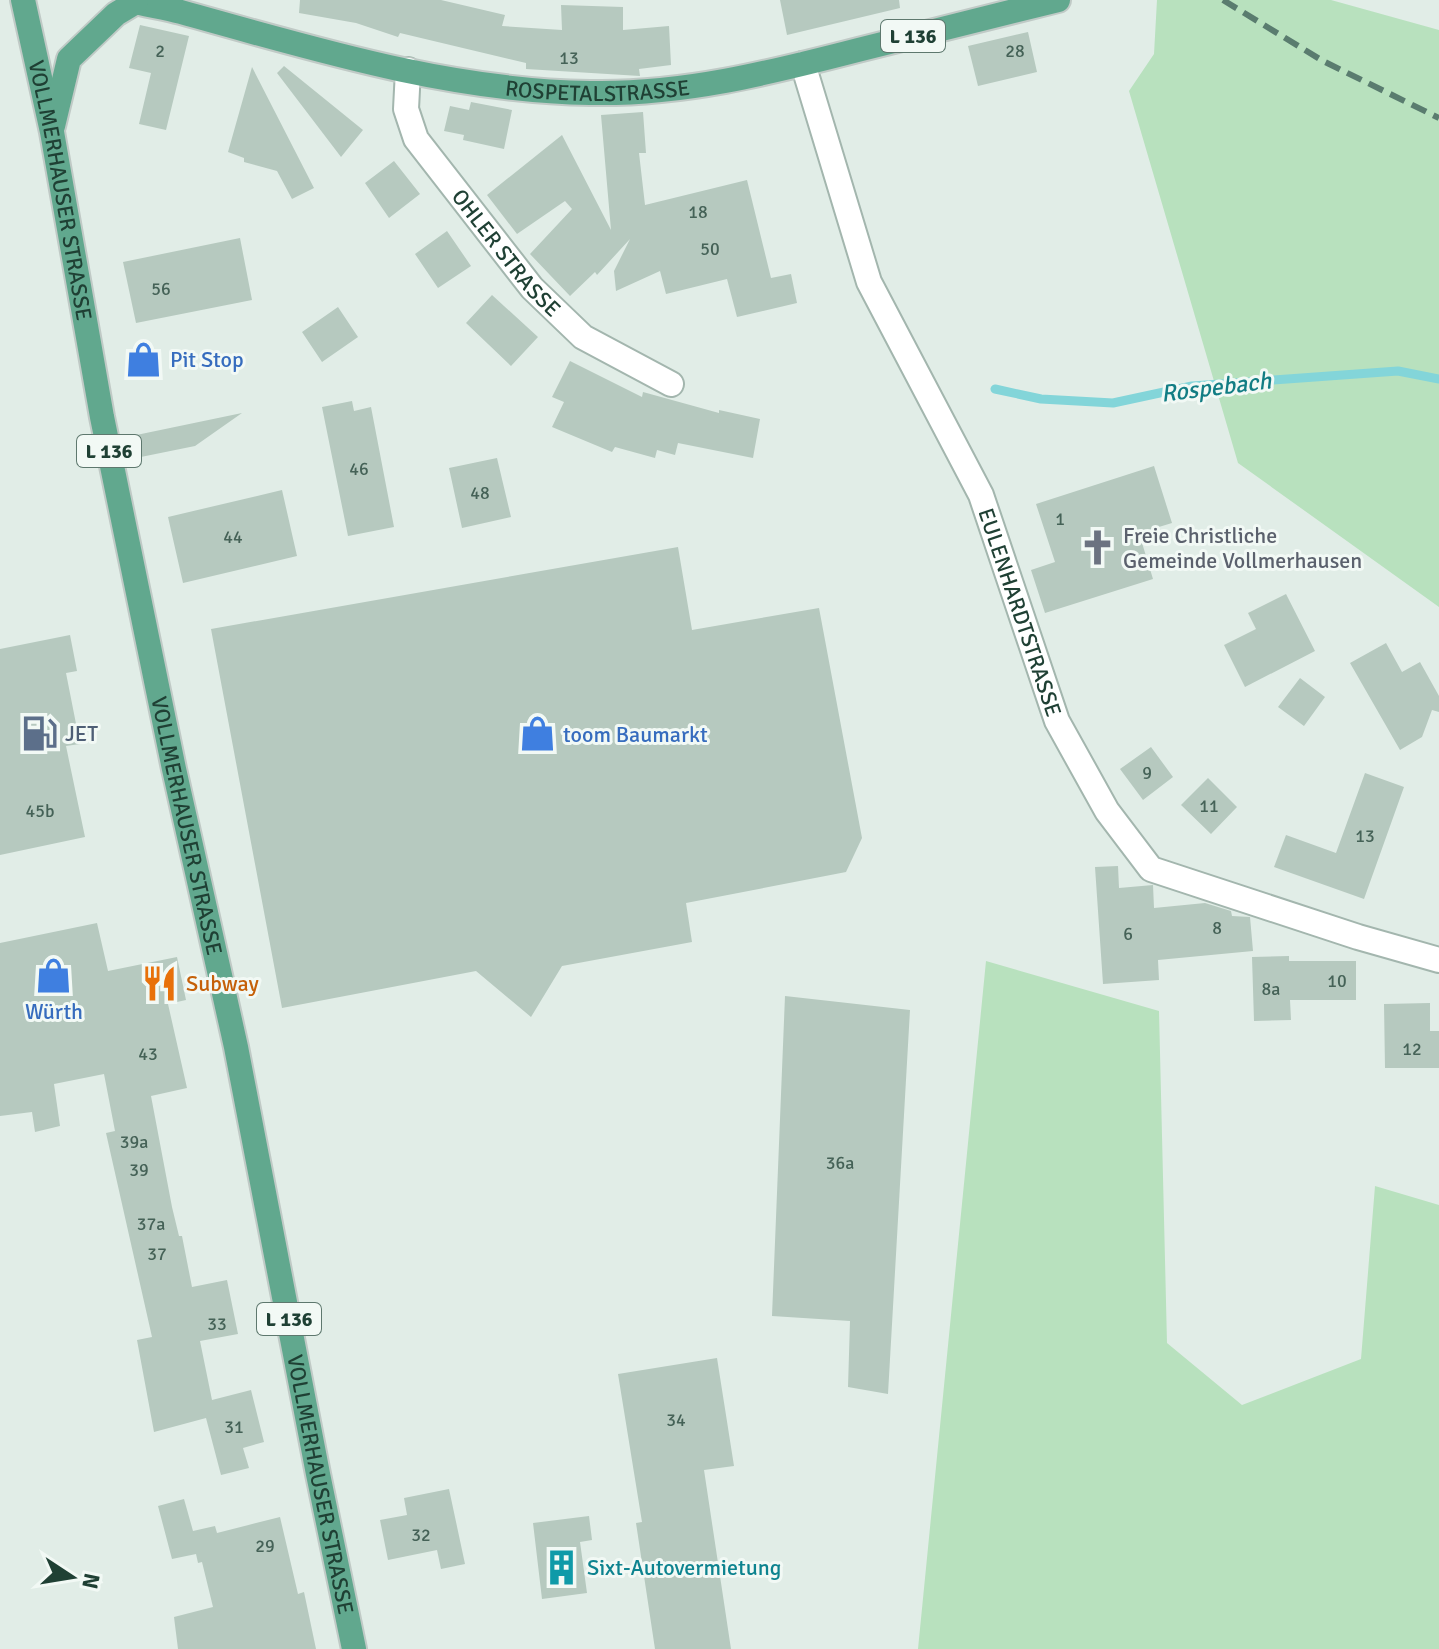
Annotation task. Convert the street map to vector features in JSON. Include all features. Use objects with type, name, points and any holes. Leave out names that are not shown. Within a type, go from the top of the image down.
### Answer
[{"type":"main road","name":"VOLLMERHAUSER STRASSE","points":[[23,0],[52,132],[105,433],[174,769],[239,1062],[354,1649]]},
{"type":"main road","name":"ROSPETALSTRASSE","points":[[52,132],[69,59],[132,1],[311,50],[408,70],[504,87],[590,93],[704,86],[769,74],[1058,0]]},
{"type":"street","name":"EULENHARDTSTRASSE","points":[[803,64],[869,282],[981,495],[1057,721],[1107,811],[1151,869],[1358,937],[1439,960]]},
{"type":"street","name":"OHLER STRASSE","points":[[408,70],[406,109],[416,139],[532,288],[583,337],[671,384]]},
{"type":"green space","points":[[1157,0],[1331,0],[1439,30],[1439,607],[1238,463],[1129,91],[1154,54]]},
{"type":"green space","points":[[986,961],[1159,1011],[1167,1343],[1242,1405],[1361,1359],[1375,1186],[1439,1205],[1439,1649],[918,1649]]},
{"type":"building","points":[[300,0],[441,0],[505,15],[502,26],[562,30],[561,5],[623,7],[623,30],[669,26],[671,65],[639,69],[640,76],[526,69],[526,63],[400,33],[398,37],[356,23],[299,13]]},
{"type":"building","points":[[780,0],[899,0],[900,8],[787,35]]},
{"type":"building","points":[[140,25],[189,36],[166,130],[139,124],[151,73],[129,68]]},
{"type":"building","points":[[1028,32],[1037,72],[978,86],[968,46]]},
{"type":"building","points":[[284,66],[363,130],[341,157],[277,73]]},
{"type":"building","points":[[252,67],[314,188],[292,199],[277,171],[244,162],[244,158],[228,152]]},
{"type":"building","points":[[471,102],[512,110],[504,149],[463,140],[464,135],[444,131],[450,106],[469,110]]},
{"type":"building","points":[[643,112],[646,153],[639,153],[645,205],[747,180],[771,278],[791,274],[797,303],[737,317],[727,279],[666,294],[660,271],[616,291],[614,271],[630,239],[597,275],[595,272],[570,296],[530,254],[572,209],[565,201],[517,234],[487,195],[562,135],[611,230],[601,115]]},
{"type":"building","points":[[394,161],[420,194],[389,218],[365,183]]},
{"type":"building","points":[[447,231],[471,266],[438,288],[415,254]]},
{"type":"building","points":[[240,238],[252,300],[136,323],[123,262]]},
{"type":"building","points":[[492,295],[538,337],[511,366],[466,323]]},
{"type":"building","points":[[338,307],[358,337],[322,362],[302,332]]},
{"type":"building","points":[[570,361],[642,397],[643,392],[719,413],[719,410],[760,419],[753,458],[678,443],[675,455],[657,450],[655,458],[615,447],[612,452],[552,427],[564,402],[552,397]]},
{"type":"building","points":[[352,401],[354,411],[371,407],[394,527],[348,536],[322,407]]},
{"type":"building","points":[[242,413],[195,446],[126,460],[122,438]]},
{"type":"building","points":[[497,458],[511,517],[462,528],[449,468]]},
{"type":"building","name":"Freie Christliche Gemeinde Vollmerhausen","points":[[1154,466],[1172,523],[1139,533],[1153,579],[1045,613],[1031,570],[1055,562],[1036,504]]},
{"type":"building","points":[[282,490],[297,556],[183,583],[168,517]]},
{"type":"building","name":"toom Baumarkt","points":[[678,547],[692,630],[819,608],[862,838],[846,872],[686,903],[692,942],[562,966],[531,1017],[476,971],[282,1008],[211,629]]},
{"type":"building","points":[[1286,594],[1315,651],[1245,687],[1224,645],[1256,629],[1248,613]]},
{"type":"building","points":[[70,635],[77,671],[66,673],[80,744],[66,746],[85,837],[0,855],[0,649]]},
{"type":"building","points":[[1386,643],[1402,672],[1420,662],[1439,696],[1439,712],[1432,710],[1422,737],[1400,750],[1350,663]]},
{"type":"building","points":[[1300,678],[1325,697],[1304,726],[1278,707]]},
{"type":"building","points":[[1151,747],[1173,777],[1143,800],[1120,769]]},
{"type":"building","points":[[1365,773],[1404,787],[1364,899],[1274,867],[1286,835],[1336,853]]},
{"type":"building","points":[[1208,778],[1237,807],[1211,834],[1181,805]]},
{"type":"building","points":[[1118,866],[1119,888],[1153,885],[1154,908],[1205,903],[1231,911],[1232,916],[1250,917],[1253,951],[1158,960],[1159,980],[1103,984],[1095,867]]},
{"type":"building","points":[[97,923],[108,971],[177,957],[186,1000],[168,1004],[187,1088],[151,1096],[172,1207],[179,1236],[182,1236],[192,1287],[227,1280],[238,1334],[200,1341],[212,1400],[251,1390],[264,1442],[243,1448],[249,1468],[221,1475],[206,1418],[154,1432],[137,1340],[152,1337],[106,1133],[115,1131],[104,1074],[54,1084],[60,1126],[35,1132],[32,1112],[0,1116],[0,943]]},
{"type":"building","points":[[1289,956],[1289,961],[1356,961],[1356,1000],[1290,1000],[1291,1020],[1254,1021],[1252,957]]},
{"type":"building","points":[[785,996],[910,1010],[888,1394],[848,1387],[850,1321],[772,1316]]},
{"type":"building","points":[[1430,1003],[1430,1031],[1439,1031],[1439,1068],[1385,1068],[1384,1004]]},
{"type":"building","points":[[717,1358],[734,1466],[704,1470],[731,1649],[655,1649],[636,1523],[642,1522],[618,1374]]},
{"type":"building","points":[[449,1489],[465,1564],[441,1569],[437,1550],[388,1560],[380,1520],[407,1515],[404,1498]]},
{"type":"building","points":[[184,1499],[193,1531],[215,1526],[217,1533],[280,1517],[298,1594],[304,1592],[316,1649],[178,1649],[174,1617],[213,1607],[202,1562],[198,1563],[196,1554],[172,1559],[158,1506]]},
{"type":"building","name":"Sixt-Autovermietung","points":[[589,1516],[592,1540],[580,1542],[587,1593],[542,1599],[533,1523]]},
{"type":"waterway","name":"Rospebach","points":[[995,389],[1041,399],[1113,403],[1192,386],[1398,371],[1439,379]]},
{"type":"railway","points":[[1223,0],[1323,61],[1439,118]]},
{"type":"place","name":"Pit Stop","points":[[144,359]]},
{"type":"place","name":"Freie Christliche Gemeinde Vollmerhausen","points":[[1097,548]]},
{"type":"place","name":"JET","points":[[39,733]]},
{"type":"place","name":"toom Baumarkt","points":[[537,734]]},
{"type":"place","name":"Würth","points":[[54,975]]},
{"type":"place","name":"Subway","points":[[160,983]]},
{"type":"place","name":"Sixt-Autovermietung","points":[[561,1567]]}]
